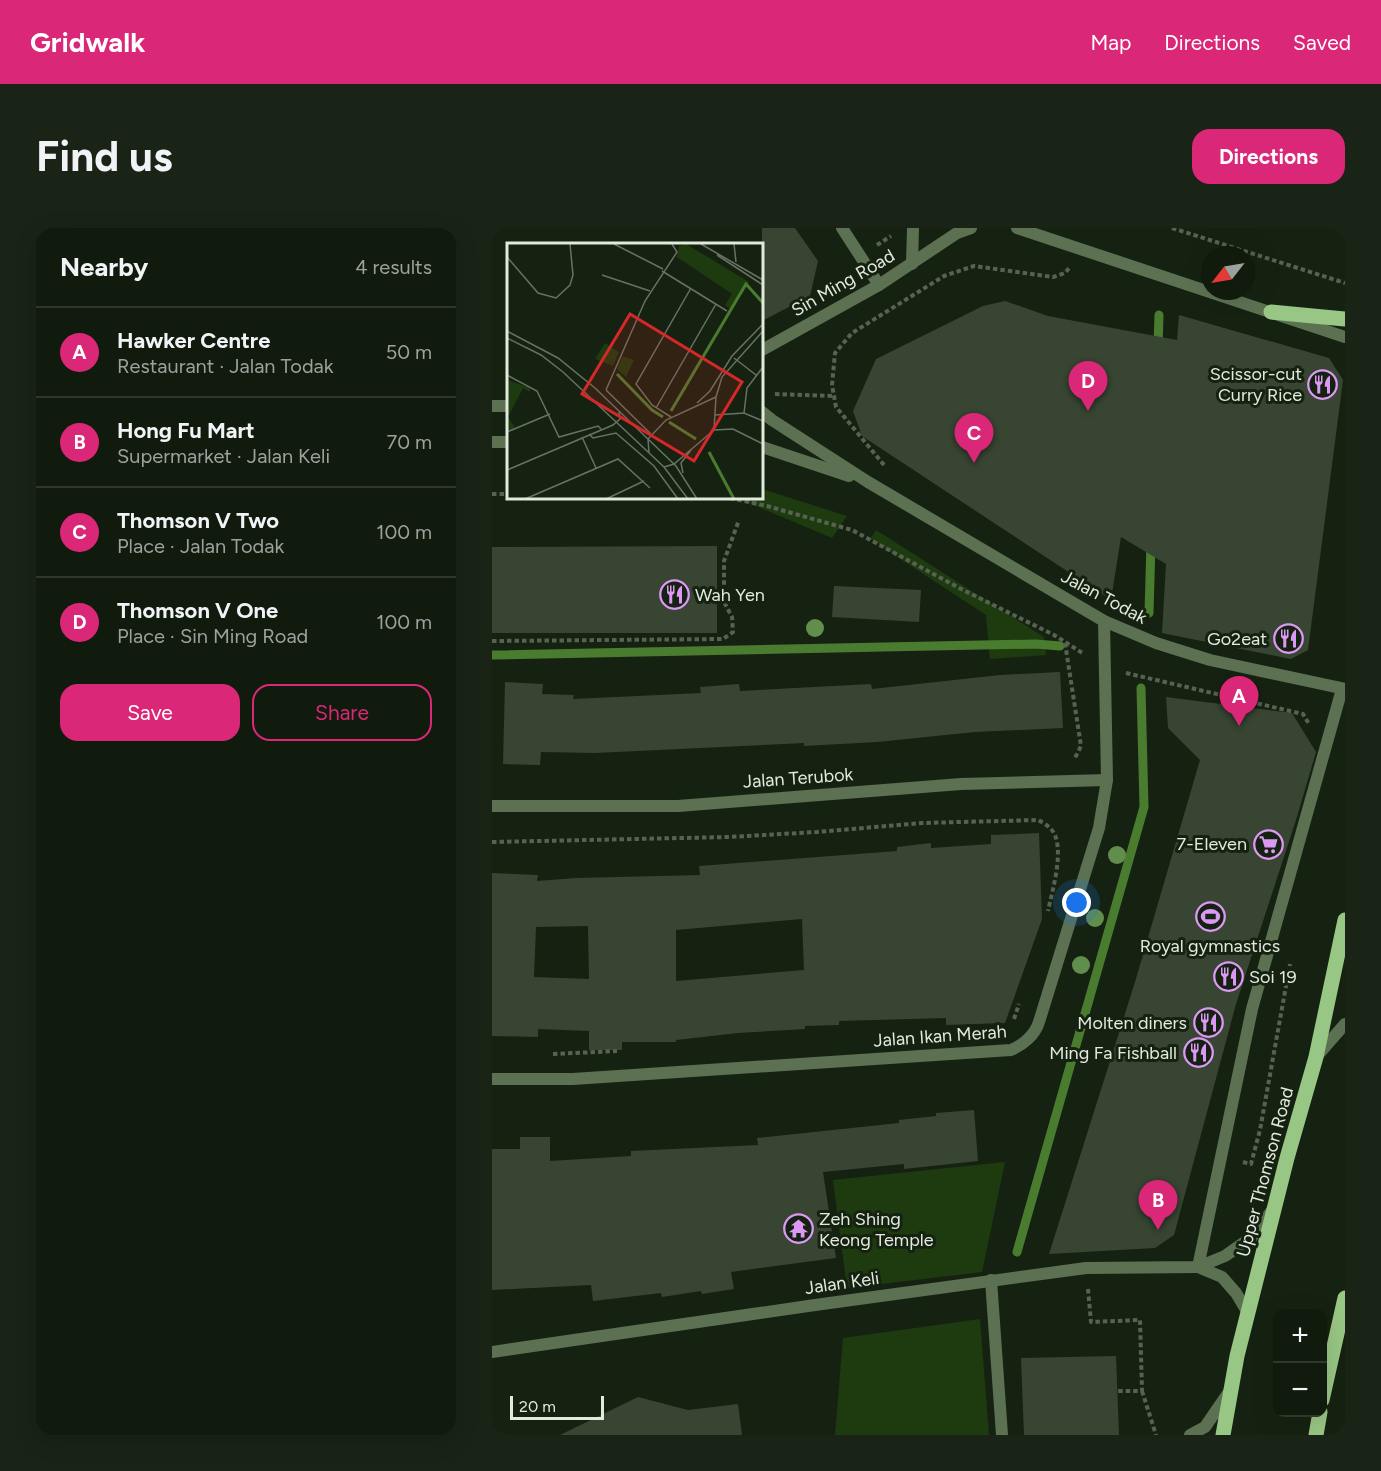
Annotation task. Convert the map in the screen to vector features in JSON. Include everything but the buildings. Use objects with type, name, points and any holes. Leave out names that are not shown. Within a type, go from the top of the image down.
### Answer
[{"type":"main road","points":[[1271,312],[1345,320]]},
{"type":"main road","name":"Upper Thomson Road","points":[[1223,1435],[1237,1356],[1316,1057],[1345,920]]},
{"type":"main road","points":[[1327,1381],[1345,1298]]},
{"type":"main road","points":[[1316,1435],[1319,1417]]},
{"type":"street","points":[[842,228],[879,285]]},
{"type":"street","points":[[912,264],[914,228]]},
{"type":"street","name":"Sin Ming Road","points":[[764,349],[879,285],[957,233],[971,228]]},
{"type":"street","points":[[1017,228],[1345,337]]},
{"type":"street","points":[[764,414],[868,482]]},
{"type":"street","points":[[764,448],[868,482]]},
{"type":"street","name":"Jalan Todak","points":[[868,482],[1104,621],[1156,643],[1210,660],[1343,689]]},
{"type":"street","name":"Jalan Ikan Merah","points":[[492,1079],[573,1079],[1005,1050],[1018,1047],[1037,1028],[1099,828],[1107,780],[1104,621]]},
{"type":"street","points":[[1198,1267],[1252,1009],[1343,689]]},
{"type":"street","name":"Jalan Terubok","points":[[492,806],[678,806],[961,784],[1107,780]]},
{"type":"street","points":[[1316,1057],[1345,1024]]},
{"type":"street","points":[[1198,1267],[1226,1256],[1252,1237],[1275,1206]]},
{"type":"street","points":[[1198,1267],[1222,1277],[1236,1293],[1248,1314]]},
{"type":"street","name":"Jalan Keli","points":[[492,1352],[1086,1268],[1198,1267]]},
{"type":"street","points":[[991,1280],[1002,1435]]},
{"type":"street","points":[[1191,1435],[1205,1427],[1232,1389]]},
{"type":"path","points":[[1172,228],[1345,283]]},
{"type":"path","points":[[887,468],[836,407],[832,385],[835,353],[852,333],[944,276],[974,266],[1053,277],[1065,273],[1074,262]]},
{"type":"path","points":[[774,394],[834,396]]},
{"type":"path","points":[[739,500],[852,530],[1065,642],[1106,668],[1303,714],[1312,728]]},
{"type":"path","points":[[492,641],[723,639],[733,632],[732,617],[724,602],[724,561],[739,520]]},
{"type":"path","points":[[1065,642],[1081,746],[1076,758],[1069,762]]},
{"type":"path","points":[[492,842],[729,837],[922,823],[1038,820],[1052,828],[1059,845],[1055,881],[1047,913]]},
{"type":"path","points":[[1005,1050],[1020,998]]},
{"type":"path","points":[[1142,1391],[1156,1435]]},
{"type":"green space","points":[[764,490],[847,516],[832,538],[742,500],[764,500]]},
{"type":"green space","points":[[876,530],[1044,637],[1046,655],[990,659],[986,615],[870,539]]},
{"type":"green space","points":[[1005,1162],[982,1272],[847,1288],[833,1180]]},
{"type":"green space","points":[[980,1319],[989,1435],[835,1435],[843,1338]]},
{"type":"waterway","points":[[1158,347],[1159,315]]},
{"type":"waterway","points":[[1149,613],[1151,543]]},
{"type":"waterway","points":[[492,655],[1036,644],[1060,646]]},
{"type":"waterway","points":[[1017,1252],[1144,807],[1141,688]]},
{"type":"place","name":"Scissor-cut Curry Rice","points":[[1323,384]]},
{"type":"place","name":"Thomson V One","points":[[1088,411]]},
{"type":"place","name":"Thomson V Two","points":[[974,463]]},
{"type":"place","name":"Wah Yen","points":[[674,595]]},
{"type":"place","name":"Go2eat","points":[[1288,639]]},
{"type":"place","name":"Hawker Centre","points":[[1239,726]]},
{"type":"place","name":"7-Eleven","points":[[1268,844]]},
{"type":"place","name":"Royal gymnastics","points":[[1210,917]]},
{"type":"place","name":"Soi 19","points":[[1228,977]]},
{"type":"place","name":"Molten diners","points":[[1208,1023]]},
{"type":"place","name":"Ming Fa Fishball","points":[[1198,1053]]},
{"type":"place","name":"Zeh Shing Keong Temple","points":[[798,1229]]},
{"type":"place","name":"Hong Fu Mart","points":[[1158,1230]]}]
